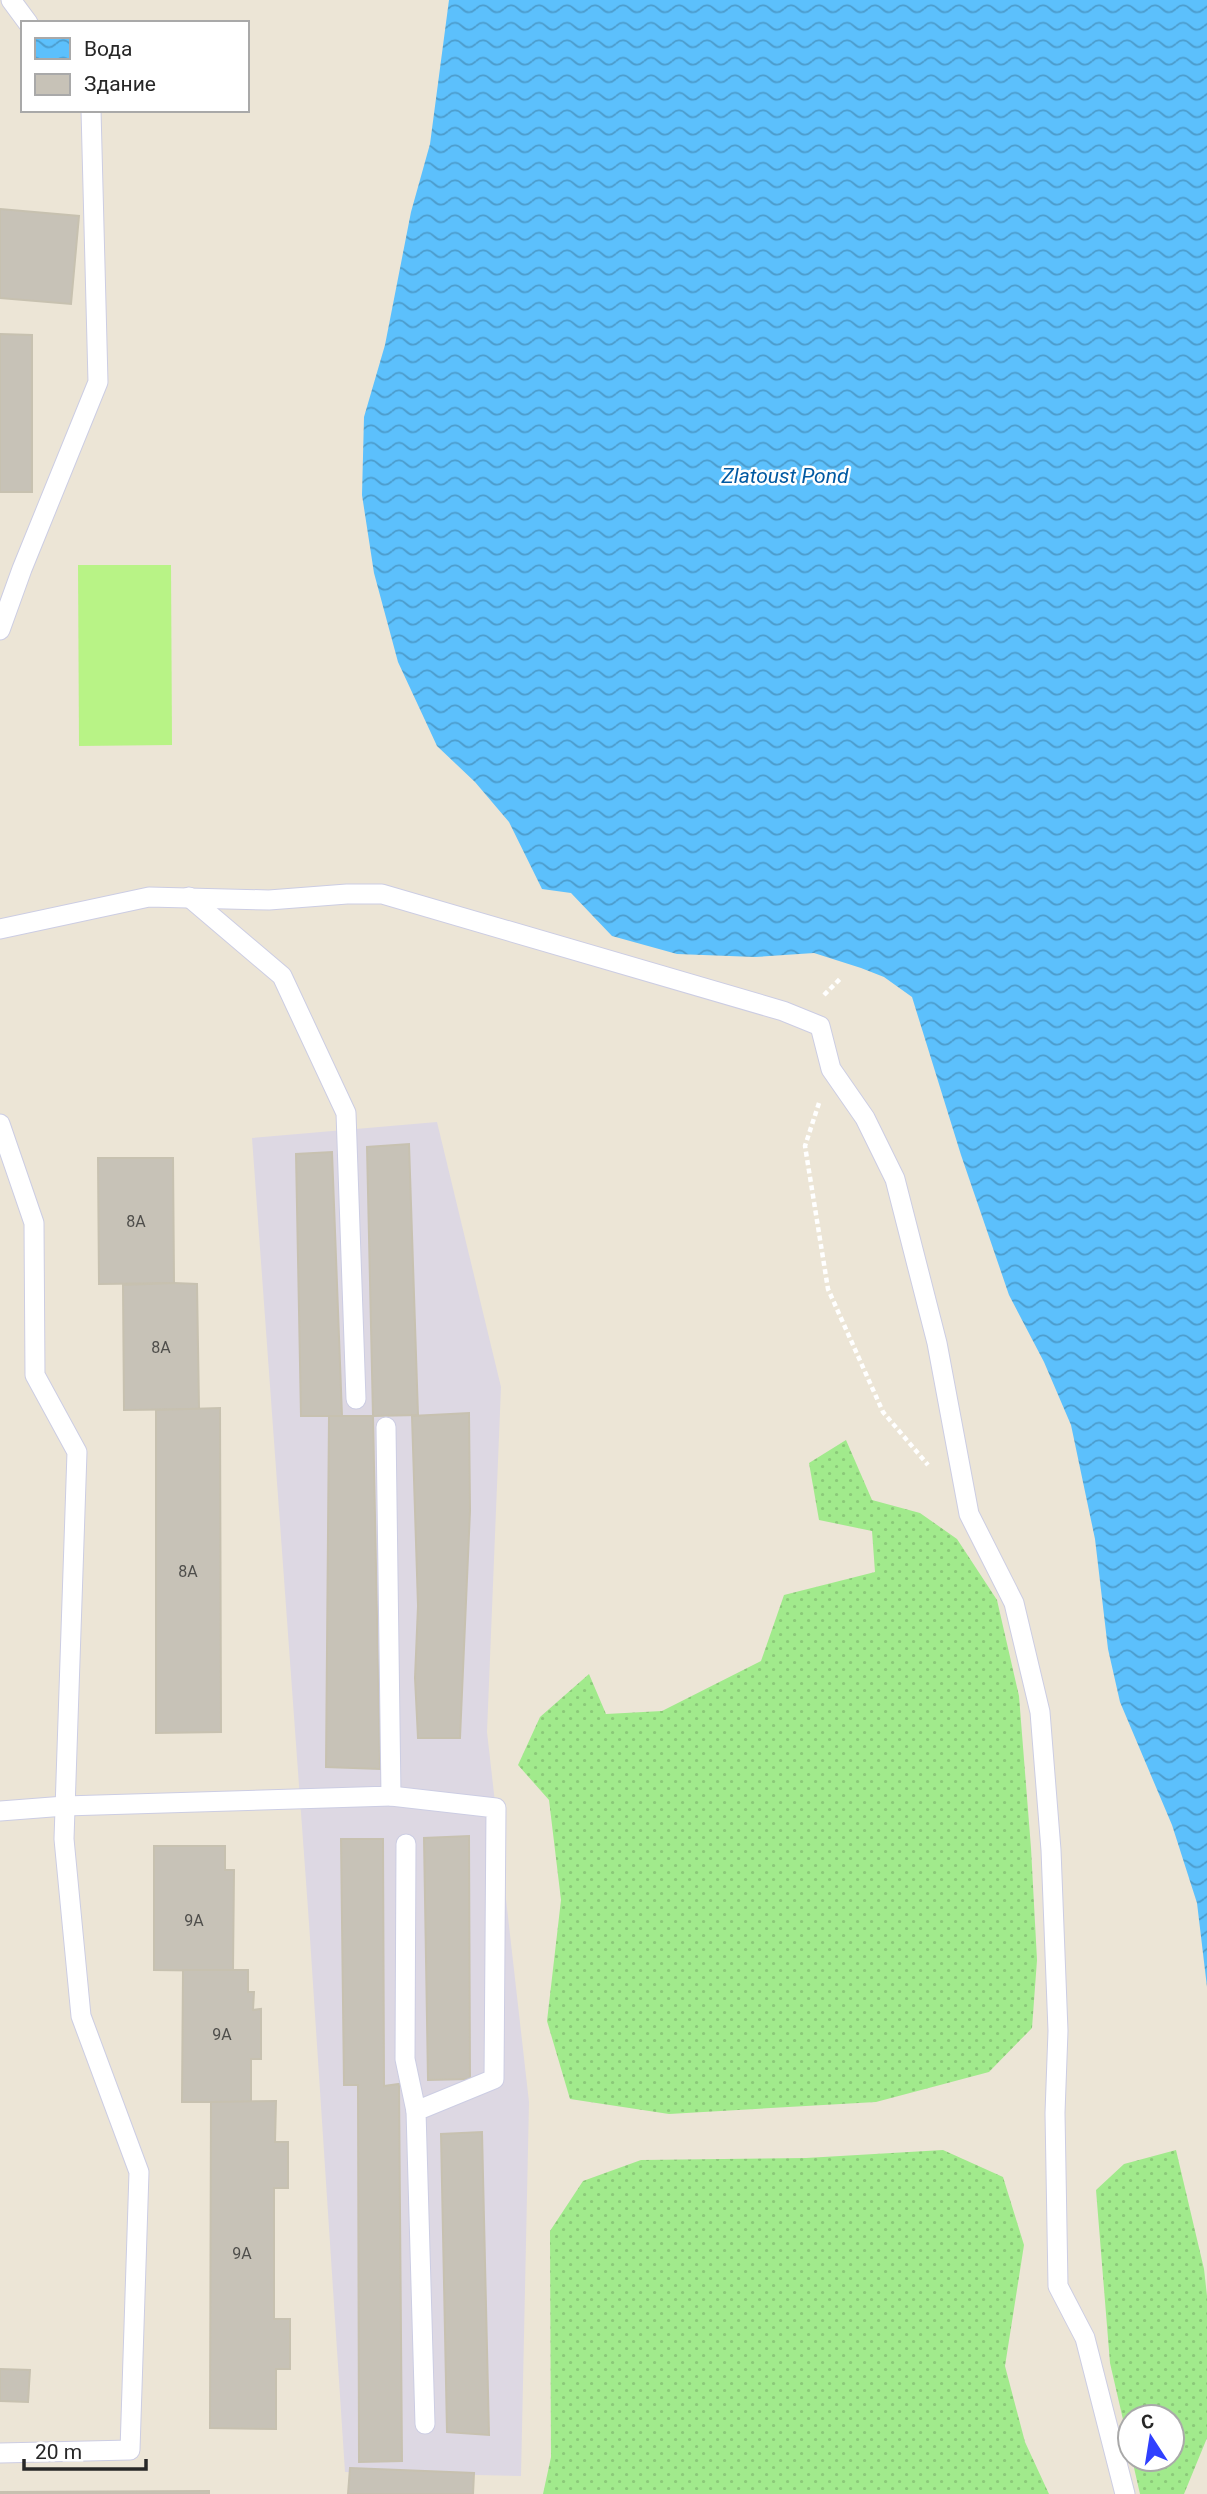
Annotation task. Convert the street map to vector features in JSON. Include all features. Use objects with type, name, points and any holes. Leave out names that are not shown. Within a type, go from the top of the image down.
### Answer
[{"type":"lane","points":[[11,0],[27,21]]},
{"type":"lane","points":[[0,630],[98,382],[91,112]]},
{"type":"lane","points":[[0,929],[149,897],[269,900],[382,894],[783,1011],[820,1026],[831,1069],[866,1118],[895,1179],[937,1343],[969,1514],[1014,1603],[1040,1712],[1051,1850],[1058,2031],[1055,2113],[1058,2286],[1085,2338],[1125,2494]]},
{"type":"lane","points":[[189,897],[282,976],[346,1113],[356,1399]]},
{"type":"lane","points":[[0,1124],[34,1223],[35,1375],[78,1452],[64,1839],[81,2015],[139,2172],[131,2450],[0,2453]]},
{"type":"lane","points":[[386,1427],[391,1796]]},
{"type":"lane","points":[[0,1811],[65,1806],[391,1796],[496,1808],[494,2078],[416,2111]]},
{"type":"lane","points":[[406,1844],[405,2059],[416,2111],[425,2424]]},
{"type":"path","points":[[831,1069],[805,1146],[828,1289],[883,1412],[935,1473]]},
{"type":"shaded area","points":[[437,1122],[501,1387],[487,1732],[529,2102],[521,2476],[345,2472],[309,1923],[252,1138]]},
{"type":"green space","points":[[78,565],[171,565],[172,745],[79,746]]},
{"type":"green space","points":[[846,1440],[872,1500],[920,1513],[957,1539],[997,1600],[1019,1696],[1037,1960],[1032,2028],[989,2072],[876,2102],[669,2114],[570,2099],[547,2021],[561,1900],[549,1800],[518,1765],[540,1717],[589,1674],[606,1714],[662,1711],[761,1661],[784,1595],[875,1572],[872,1531],[819,1520],[809,1463]]},
{"type":"green space","points":[[943,2150],[1003,2177],[1024,2245],[1005,2366],[1025,2442],[1049,2494],[543,2494],[551,2457],[550,2231],[583,2181],[641,2160],[806,2158]]},
{"type":"green space","points":[[1176,2150],[1204,2269],[1207,2296],[1207,2438],[1184,2494],[1140,2494],[1135,2473],[1186,2473],[1186,2403],[1119,2403],[1110,2363],[1096,2190],[1124,2164]]},
{"type":"water","name":"Zlatoust Pond","points":[[449,0],[1207,0],[1207,1987],[1197,1903],[1172,1825],[1120,1702],[1108,1649],[1095,1539],[1071,1425],[1044,1362],[1009,1295],[961,1155],[912,997],[884,977],[814,953],[755,957],[677,954],[612,936],[571,893],[542,889],[509,822],[475,782],[437,746],[398,662],[374,573],[362,495],[364,417],[385,345],[411,212],[430,144]]},
{"type":"building","points":[[0,209],[79,216],[71,304],[0,298]]},
{"type":"building","points":[[0,334],[32,335],[32,492],[0,492]]},
{"type":"building","points":[[409,1144],[418,1415],[373,1416],[367,1147]]},
{"type":"building","points":[[332,1152],[342,1416],[301,1416],[296,1154]]},
{"type":"building","points":[[98,1158],[173,1158],[174,1283],[99,1284]]},
{"type":"building","points":[[197,1284],[199,1409],[124,1410],[123,1285]]},
{"type":"building","points":[[220,1408],[221,1732],[156,1733],[156,1410]]},
{"type":"building","points":[[469,1413],[470,1511],[460,1738],[418,1738],[415,1678],[418,1606],[412,1416]]},
{"type":"building","points":[[329,1416],[373,1416],[380,1769],[326,1767]]},
{"type":"building","points":[[469,1836],[470,2079],[428,2080],[424,1838]]},
{"type":"building","points":[[341,1839],[383,1839],[384,2086],[399,2084],[402,2461],[359,2462],[358,2085],[344,2085]]},
{"type":"building","points":[[154,1846],[225,1846],[225,1870],[234,1870],[233,1971],[154,1970]]},
{"type":"building","points":[[183,1970],[248,1970],[248,1992],[254,1992],[253,2010],[261,2009],[261,2059],[251,2059],[251,2102],[182,2102]]},
{"type":"building","points":[[276,2101],[275,2142],[288,2142],[288,2188],[274,2188],[274,2319],[290,2319],[290,2369],[276,2369],[276,2429],[210,2428],[211,2102]]},
{"type":"building","points":[[482,2132],[489,2435],[447,2432],[441,2134]]},
{"type":"building","points":[[0,2369],[30,2370],[28,2402],[0,2401]]},
{"type":"building","points":[[350,2468],[474,2473],[473,2494],[348,2494]]},
{"type":"building","points":[[209,2491],[209,2494],[0,2494],[0,2492]]}]
